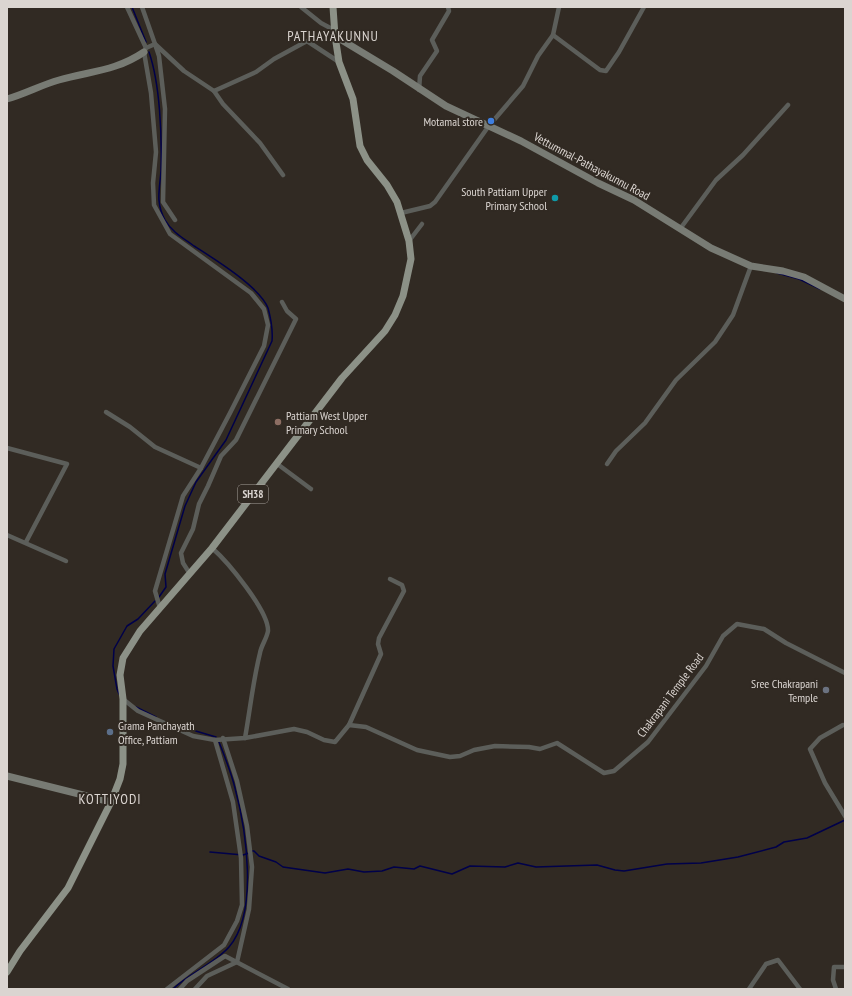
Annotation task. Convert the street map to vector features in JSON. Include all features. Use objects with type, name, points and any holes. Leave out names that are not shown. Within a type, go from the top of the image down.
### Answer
[{"type":"main road","name":"SH38","points":[[7,972],[20,951],[68,888],[111,802],[120,779],[123,764],[123,699],[120,675],[123,658],[140,631],[212,548],[342,378],[385,331],[395,315],[403,296],[411,259],[409,241],[401,213],[387,185],[367,160],[360,146],[353,99],[339,62],[334,33],[334,7]]},
{"type":"main road","name":"Vettummal-Pathayakunnu Road","points":[[334,33],[452,110],[521,141],[598,183],[634,200],[711,248],[751,266],[783,271],[804,277],[845,299]]},
{"type":"main road","points":[[7,99],[53,82],[129,62],[145,50]]},
{"type":"main road","points":[[7,776],[111,802]]},
{"type":"street","points":[[126,7],[145,50],[151,93],[156,152],[153,183],[154,205],[170,234],[251,293],[264,309],[268,325],[264,346],[201,468],[183,496],[155,591],[160,608]]},
{"type":"street","points":[[142,7],[159,56],[165,109],[163,202],[175,220]]},
{"type":"street","points":[[301,7],[334,33]]},
{"type":"street","points":[[420,90],[420,76],[436,51],[432,40],[449,11],[448,7]]},
{"type":"street","points":[[401,213],[430,206],[435,202],[488,127],[523,86],[538,56],[553,35],[559,7]]},
{"type":"street","points":[[553,35],[600,70],[606,70],[619,52],[644,7]]},
{"type":"street","points":[[214,92],[256,72],[274,59],[307,41],[339,62]]},
{"type":"street","points":[[145,50],[155,44]]},
{"type":"street","points":[[155,44],[184,71],[214,92],[223,104],[260,143],[283,175]]},
{"type":"street","points":[[680,229],[716,180],[777,120],[788,105]]},
{"type":"street","points":[[409,241],[422,224]]},
{"type":"street","points":[[607,464],[616,451],[645,423],[676,380],[715,342],[733,315],[751,266]]},
{"type":"street","points":[[190,574],[183,563],[181,553],[193,529],[199,504],[221,456],[236,440],[296,319],[282,302]]},
{"type":"street","points":[[106,412],[130,426],[155,447],[201,468]]},
{"type":"street","points":[[7,448],[67,464],[26,542]]},
{"type":"street","points":[[276,463],[311,488]]},
{"type":"street","points":[[7,535],[26,542],[66,561]]},
{"type":"street","points":[[212,548],[227,562],[262,612],[267,625],[268,632],[260,652],[245,738]]},
{"type":"street","points":[[123,699],[138,712],[193,736],[215,740],[223,738],[245,738],[294,729],[307,732],[324,740],[335,742],[349,725],[381,654],[378,644],[379,638],[404,591],[402,585],[390,579]]},
{"type":"street","name":"Chakrapani Temple Road","points":[[349,725],[366,727],[417,750],[450,757],[460,756],[474,750],[495,746],[529,747],[540,749],[557,743],[604,773],[614,771],[648,742],[706,666],[723,636],[736,624],[764,629],[786,643],[845,673]]},
{"type":"street","points":[[843,725],[820,738],[810,749],[825,783],[845,816]]},
{"type":"street","points":[[223,738],[237,781],[247,826],[252,867],[249,909],[237,962]]},
{"type":"street","points":[[167,989],[224,945],[237,921],[242,905],[241,858],[233,802],[215,740]]},
{"type":"street","points":[[180,989],[187,981],[224,956],[288,989]]},
{"type":"street","points":[[749,989],[766,964],[778,960],[800,989]]},
{"type":"street","points":[[195,989],[207,976],[237,962]]},
{"type":"street","points":[[836,989],[833,980],[834,967],[845,967]]},
{"type":"waterway","points":[[132,7],[146,42]]},
{"type":"waterway","points":[[149,52],[156,79],[160,110],[161,170],[159,201],[165,220],[178,234],[246,282],[256,291],[268,308],[272,333],[272,341],[226,440],[196,482],[185,506],[165,574],[166,587],[159,597]]},
{"type":"waterway","points":[[777,273],[799,279],[820,289]]},
{"type":"waterway","points":[[119,694],[113,666],[114,649],[127,626],[138,619],[155,601]]},
{"type":"waterway","points":[[136,707],[156,717]]},
{"type":"waterway","points":[[172,724],[216,737]]},
{"type":"waterway","points":[[173,989],[229,947],[238,932],[244,913],[247,892],[247,870],[243,825],[233,782],[219,742]]},
{"type":"waterway","points":[[252,851],[259,856],[276,862],[283,867],[325,873],[348,869],[364,872],[382,871],[394,867],[414,869],[420,866],[452,874],[470,866],[505,867],[518,863],[536,867],[597,865],[624,871],[667,864],[701,863],[738,857],[776,847],[784,842],[807,838],[845,820]]},
{"type":"waterway","points":[[210,852],[243,855],[249,853]]},
{"type":"place","name":"Motamal store","points":[[491,121]]},
{"type":"place","name":"South Pattiam Upper Primary School","points":[[555,198]]},
{"type":"place","name":"Pattiam West Upper Primary School","points":[[278,422]]},
{"type":"place","name":"Sree Chakrapani Temple","points":[[826,690]]},
{"type":"place","name":"Grama Panchayath Office, Pattiam","points":[[110,732]]},
{"type":"district","name":"PATHAYAKUNNU","points":[[333,36]]},
{"type":"district","name":"KOTTIYODI","points":[[110,799]]}]
